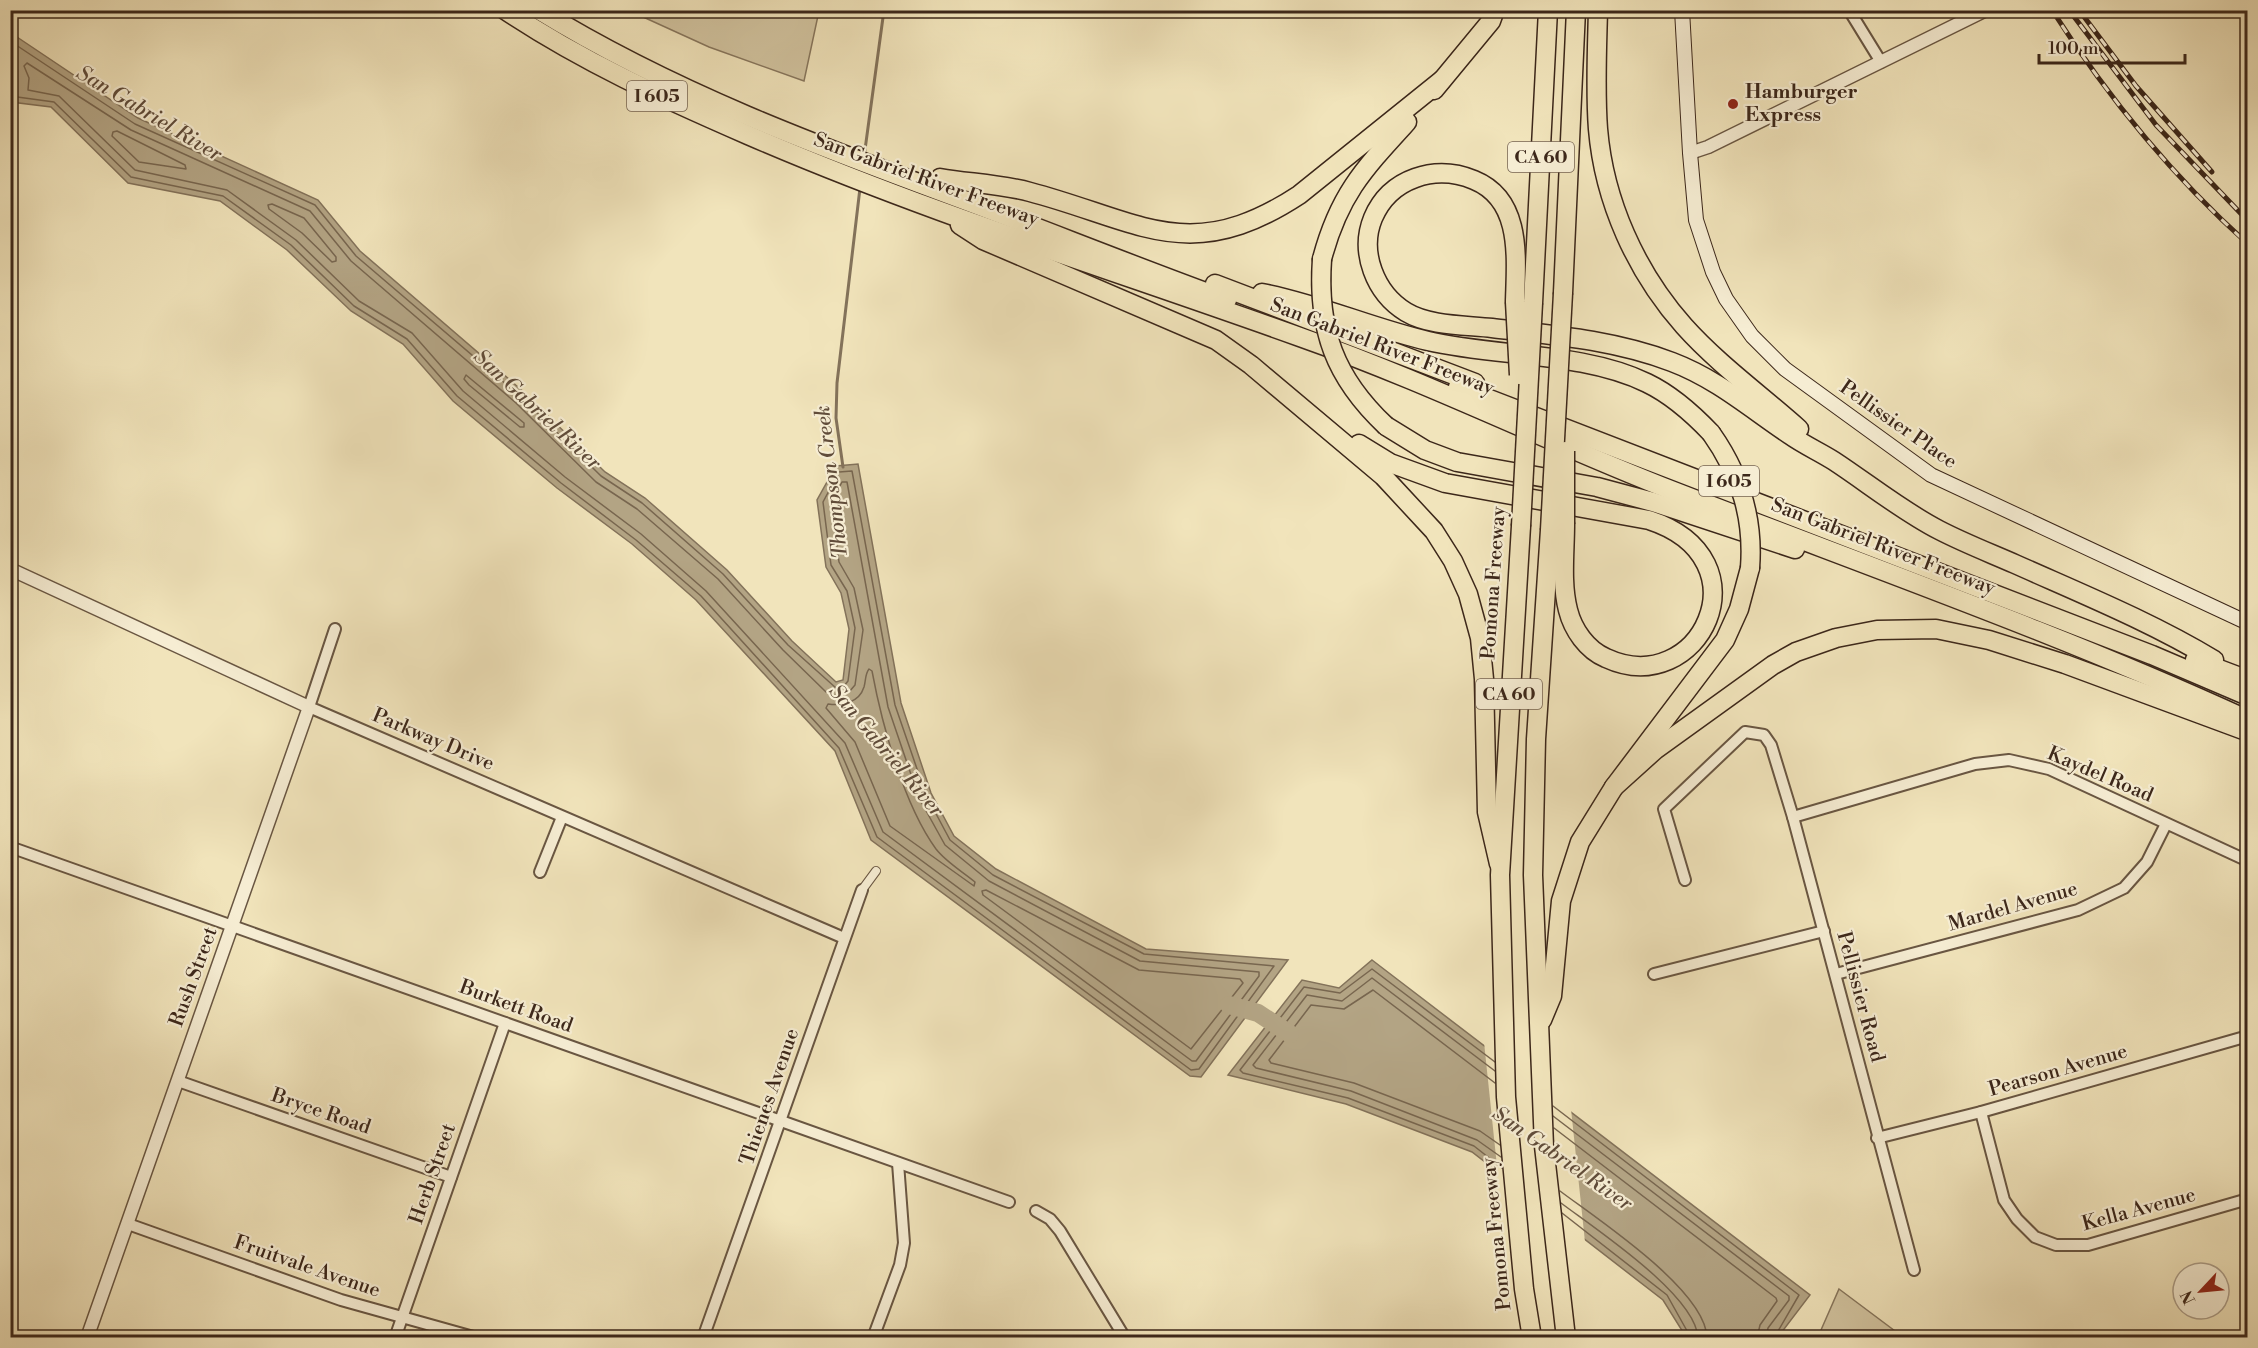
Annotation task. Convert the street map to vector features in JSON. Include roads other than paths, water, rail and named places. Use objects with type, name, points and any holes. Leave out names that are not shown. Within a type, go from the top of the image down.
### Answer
[{"type":"highway","name":"San Gabriel River Freeway","points":[[505,10],[559,46],[646,91],[819,149],[916,186],[935,208],[1145,284],[1304,338],[1638,476],[2155,677],[2247,720]]},
{"type":"highway","points":[[526,10],[626,69],[683,97],[819,149]]},
{"type":"highway","points":[[538,10],[626,62],[819,149]]},
{"type":"highway","name":"San Gabriel River Freeway","points":[[558,10],[819,149],[916,186],[940,178],[2247,686]]},
{"type":"highway","points":[[1495,10],[1491,21],[1360,173],[1334,218],[1322,260],[1322,315],[1333,353],[1353,391],[1386,426],[1425,450],[1457,462],[1597,488],[1653,502],[1787,547],[1915,583]]},
{"type":"highway","name":"Pomona Freeway","points":[[1532,1338],[1511,1167],[1502,1014],[1500,869],[1524,473],[1524,303],[1548,10]]},
{"type":"highway","name":"CA 60","points":[[1566,1338],[1544,1146],[1533,871],[1536,739],[1557,527],[1563,293],[1576,10]]},
{"type":"highway","points":[[1598,10],[1598,131],[1609,189],[1634,253],[1664,302],[1685,327],[1833,461]]},
{"type":"highway","points":[[940,178],[1029,192],[1148,230],[1197,234],[1224,230],[1276,209],[1299,195],[1442,80]]},
{"type":"highway","points":[[1524,303],[1513,226],[1506,209],[1494,193],[1480,183],[1461,175],[1427,173],[1393,190],[1383,201],[1372,219],[1369,256],[1373,274],[1383,291],[1406,312],[1436,321],[1590,340],[1655,356],[1692,370],[1728,390],[1792,437],[1833,461],[1895,505],[1941,531],[2166,632],[2247,686]]},
{"type":"highway","points":[[916,186],[1736,492],[2152,655],[2247,686]]},
{"type":"highway","points":[[916,186],[1119,266],[1145,284]]},
{"type":"highway","points":[[935,208],[983,240],[1216,340],[1296,401],[1370,452],[1414,473],[1490,492],[1639,518],[1672,527],[1697,548],[1707,564],[1712,580],[1713,600],[1700,634],[1687,649],[1662,663],[1635,667],[1608,659],[1586,644],[1568,611],[1557,527]]},
{"type":"highway","points":[[1212,283],[1296,300],[1385,330],[1431,342],[1594,366],[1632,376],[1678,402],[1711,433],[1732,466],[1746,505],[1750,524],[1750,568],[1739,609],[1725,640],[1614,787],[1580,842],[1562,896],[1552,996],[1539,1034]]},
{"type":"highway","points":[[1296,401],[1408,501],[1434,531],[1464,586],[1480,638],[1484,679],[1487,812],[1500,869]]},
{"type":"highway","points":[[1638,476],[1664,476],[1747,507],[2142,657],[2247,704]]},
{"type":"highway","points":[[1614,787],[1655,750],[1773,665],[1796,652],[1836,638],[1877,630],[1936,629],[1989,640],[2065,664],[2247,732]]},
{"type":"main road","name":"Pellissier Place","points":[[1682,10],[1696,220],[1713,272],[1738,317],[1752,336],[1785,369],[1930,475],[2247,623]]},
{"type":"street","points":[[1849,10],[1881,62]]},
{"type":"street","points":[[1690,153],[1708,147],[1986,10]]},
{"type":"street","name":"Parkway Drive","points":[[10,569],[309,707],[844,938]]},
{"type":"street","name":"Rush Street","points":[[87,1338],[233,927],[335,629]]},
{"type":"street","name":"Pellissier Road","points":[[1685,880],[1665,809],[1745,732],[1764,735],[1771,744],[1793,818],[1914,1270]]},
{"type":"street","name":"Kaydel Road","points":[[1793,818],[1975,764],[2009,760],[2049,769],[2247,861]]},
{"type":"street","points":[[540,872],[562,817]]},
{"type":"street","name":"Mardel Avenue","points":[[1836,974],[2032,923],[2087,906],[2124,888],[2147,862],[2166,824]]},
{"type":"street","name":"Burkett Road","points":[[10,847],[1009,1202]]},
{"type":"street","name":"Thienes Avenue","points":[[703,1338],[844,938],[862,890],[876,871]]},
{"type":"street","points":[[1654,974],[1824,931]]},
{"type":"street","name":"Herb Street","points":[[394,1338],[505,1023]]},
{"type":"street","name":"Pearson Avenue","points":[[1877,1138],[1981,1112],[2247,1036]]},
{"type":"street","name":"Bryce Road","points":[[178,1081],[451,1177]]},
{"type":"street","name":"Kella Avenue","points":[[1981,1112],[2004,1200],[2017,1219],[2035,1237],[2056,1245],[2088,1245],[2247,1199]]},
{"type":"street","points":[[873,1338],[900,1265],[904,1242],[898,1163]]},
{"type":"street","points":[[1036,1211],[1050,1219],[1060,1230],[1125,1338]]},
{"type":"street","name":"Fruitvale Avenue","points":[[128,1224],[341,1300],[477,1338]]},
{"type":"water","points":[[11,33],[138,118],[318,200],[360,251],[525,393],[605,472],[645,498],[727,570],[792,641],[836,682],[843,680],[849,629],[841,593],[826,567],[817,500],[836,466],[858,464],[901,703],[931,793],[954,836],[996,869],[1146,949],[1288,960],[1201,1077],[1190,1076],[871,840],[835,751],[696,600],[632,544],[557,488],[453,401],[403,344],[351,311],[287,250],[220,201],[128,183],[51,107],[11,102],[11,83],[16,81],[11,68]]},
{"type":"water","points":[[1372,960],[1810,1295],[1778,1337],[1686,1337],[1663,1300],[1472,1152],[1346,1104],[1228,1075],[1302,980],[1339,988]]},
{"type":"waterway","name":"Thompson Creek","points":[[864,157],[884,10]]},
{"type":"waterway","name":"Thompson Creek","points":[[843,467],[836,418],[837,383],[860,188]]},
{"type":"waterway","name":"San Gabriel River","points":[[1229,1005],[1258,1013],[1290,1034]]},
{"type":"railway","points":[[2052,10],[2095,73],[2142,134],[2193,191],[2248,244]]},
{"type":"railway","points":[[2069,10],[2156,125],[2248,221]]},
{"type":"railway","points":[[2079,10],[2136,86],[2212,172]]},
{"type":"place","name":"Hamburger Express","points":[[1733,104]]}]
